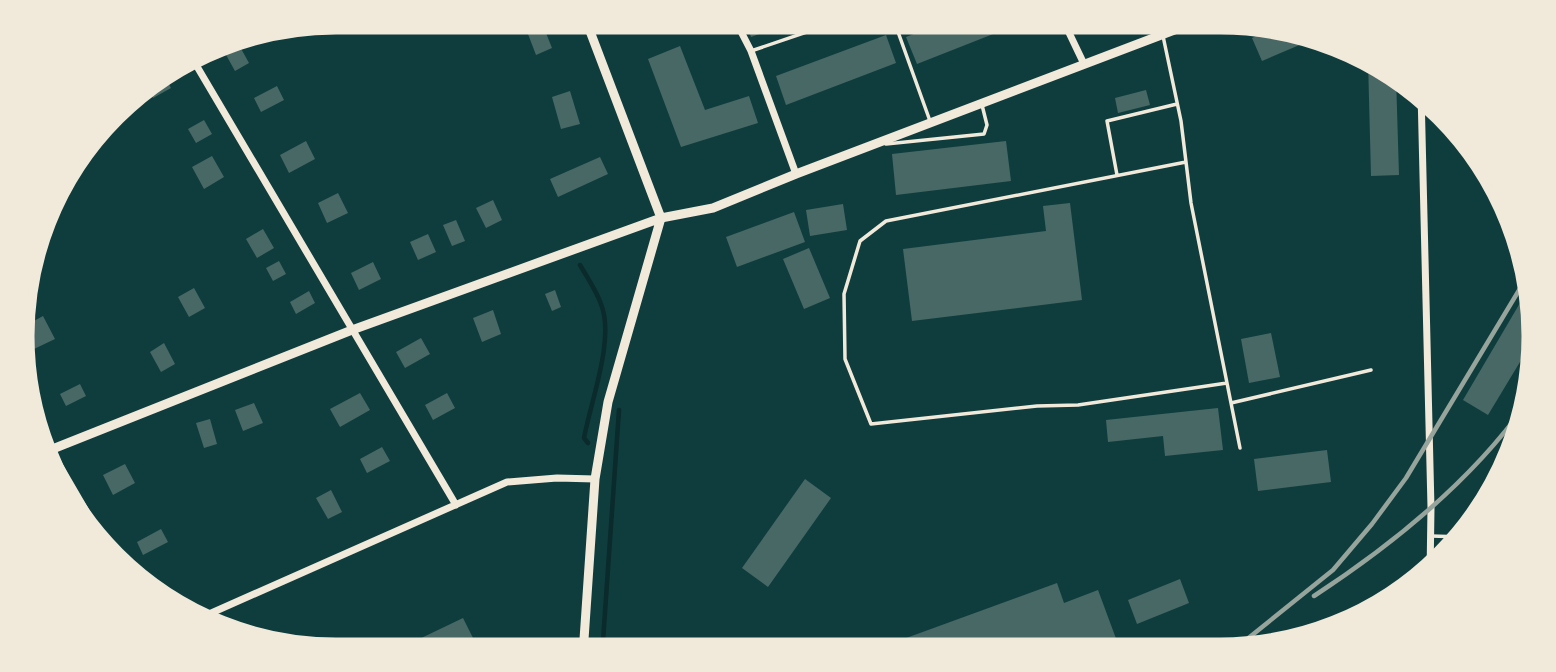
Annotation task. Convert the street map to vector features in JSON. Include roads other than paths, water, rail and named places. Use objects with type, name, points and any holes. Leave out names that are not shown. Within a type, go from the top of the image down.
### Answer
[{"type":"street","points":[[584,642],[595,479],[608,402],[661,218],[590,30]]},
{"type":"street","points":[[740,30],[751,51],[796,174]]},
{"type":"street","points":[[1068,30],[1084,64]]},
{"type":"street","points":[[52,450],[352,330],[661,218],[713,208],[1174,30]]},
{"type":"street","points":[[196,64],[456,505]]},
{"type":"street","points":[[1422,106],[1430,559]]},
{"type":"street","points":[[208,614],[507,482],[557,478],[595,479]]},
{"type":"street","points":[[70,487],[84,509]]},
{"type":"lane","points":[[751,51],[813,30]]},
{"type":"lane","points":[[897,30],[930,123]]},
{"type":"lane","points":[[1163,34],[1177,104],[1191,203],[1240,448]]},
{"type":"lane","points":[[871,146],[984,134],[987,125],[982,103]]},
{"type":"lane","points":[[1117,176],[1107,121],[1177,104]]},
{"type":"lane","points":[[1186,162],[887,221],[860,241],[844,294],[845,359],[871,424],[1037,406],[1079,405],[1227,383]]},
{"type":"lane","points":[[1231,403],[1371,370]]},
{"type":"lane","points":[[1431,537],[1451,537]]},
{"type":"waterway","points":[[580,265],[597,294],[605,318],[604,352],[584,438],[588,443]]},
{"type":"waterway","points":[[619,410],[603,641],[633,642]]},
{"type":"railway","points":[[1244,642],[1333,570],[1372,524],[1406,478],[1522,285]]},
{"type":"railway","points":[[1314,596],[1372,555],[1429,509],[1481,459],[1515,419]]}]
